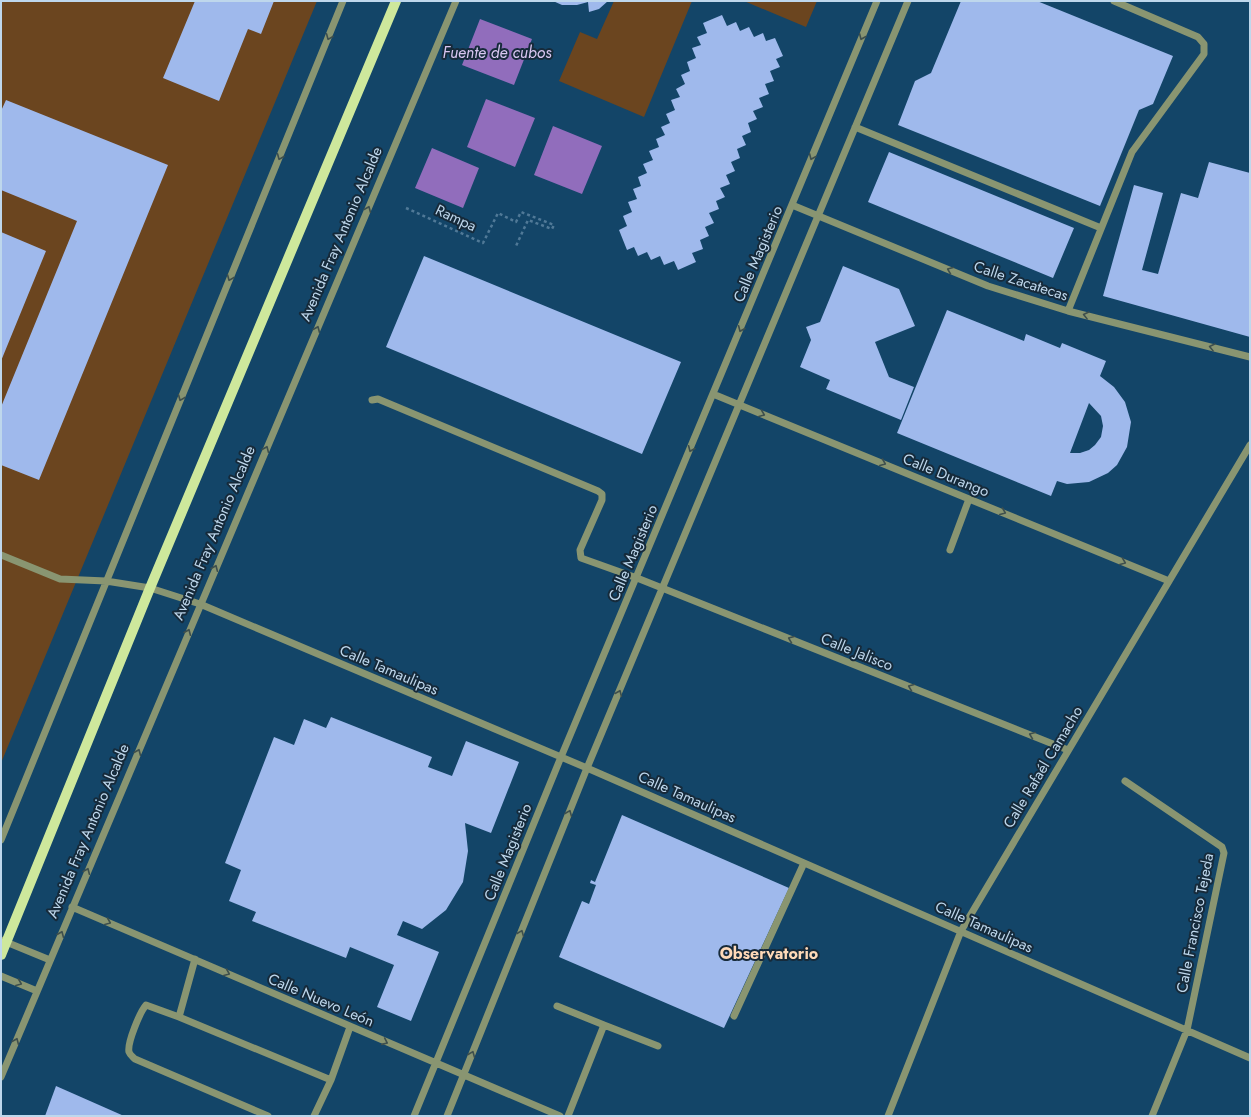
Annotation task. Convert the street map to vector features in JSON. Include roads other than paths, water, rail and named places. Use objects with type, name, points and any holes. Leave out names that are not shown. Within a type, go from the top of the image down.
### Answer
[{"type":"main road","points":[[1,955],[4,941],[150,588],[396,1]]},
{"type":"street","points":[[1,840],[343,1]]},
{"type":"street","name":"Avenida Fray Antonio Alcalde","points":[[1,1077],[456,1]]},
{"type":"street","name":"Calle Magisterio","points":[[414,1116],[877,1]]},
{"type":"street","points":[[447,1116],[588,768],[908,1]]},
{"type":"street","points":[[1068,311],[1132,152],[1204,54],[1204,44],[1198,37],[1114,1]]},
{"type":"street","points":[[855,127],[1101,228]]},
{"type":"street","name":"Calle Zacatecas","points":[[792,205],[988,286],[1068,311],[1250,357]]},
{"type":"street","name":"Calle Durango","points":[[713,394],[1169,580]]},
{"type":"street","name":"Calle Jalisco","points":[[372,400],[378,399],[598,491],[602,494],[602,500],[580,550],[581,558],[663,588],[1068,750]]},
{"type":"street","name":"Calle Rafaél Camacho","points":[[888,1116],[961,931],[1250,445]]},
{"type":"street","points":[[950,550],[969,499]]},
{"type":"street","name":"Calle Tamaulipas","points":[[1,555],[60,579],[106,581],[150,588],[200,604],[588,768],[1250,1058]]},
{"type":"street","name":"Calle Francisco Tejeda","points":[[1125,781],[1222,847],[1224,853],[1186,1030],[1152,1116]]},
{"type":"street","points":[[734,1016],[804,863]]},
{"type":"street","name":"Calle Nuevo León","points":[[72,907],[435,1064],[560,1116]]},
{"type":"street","points":[[4,941],[50,960]]},
{"type":"street","points":[[179,1017],[195,959]]},
{"type":"street","points":[[1,976],[37,991]]},
{"type":"street","points":[[268,1116],[135,1059],[129,1053],[129,1046],[142,1010],[146,1005],[179,1017],[331,1080]]},
{"type":"street","points":[[557,1006],[658,1046]]},
{"type":"street","points":[[568,1116],[604,1025]]},
{"type":"street","points":[[314,1116],[331,1080],[350,1026]]},
{"type":"water","name":"Fuente de cubos","points":[[480,19],[532,39],[514,85],[462,65]]},
{"type":"water","name":"Fuente de cubos","points":[[486,99],[535,118],[515,167],[467,147]]},
{"type":"water","points":[[553,126],[602,146],[582,194],[534,175]]},
{"type":"water","points":[[432,148],[479,168],[463,208],[415,188]]},
{"type":"district","name":"Observatorio","points":[[769,953]]}]
